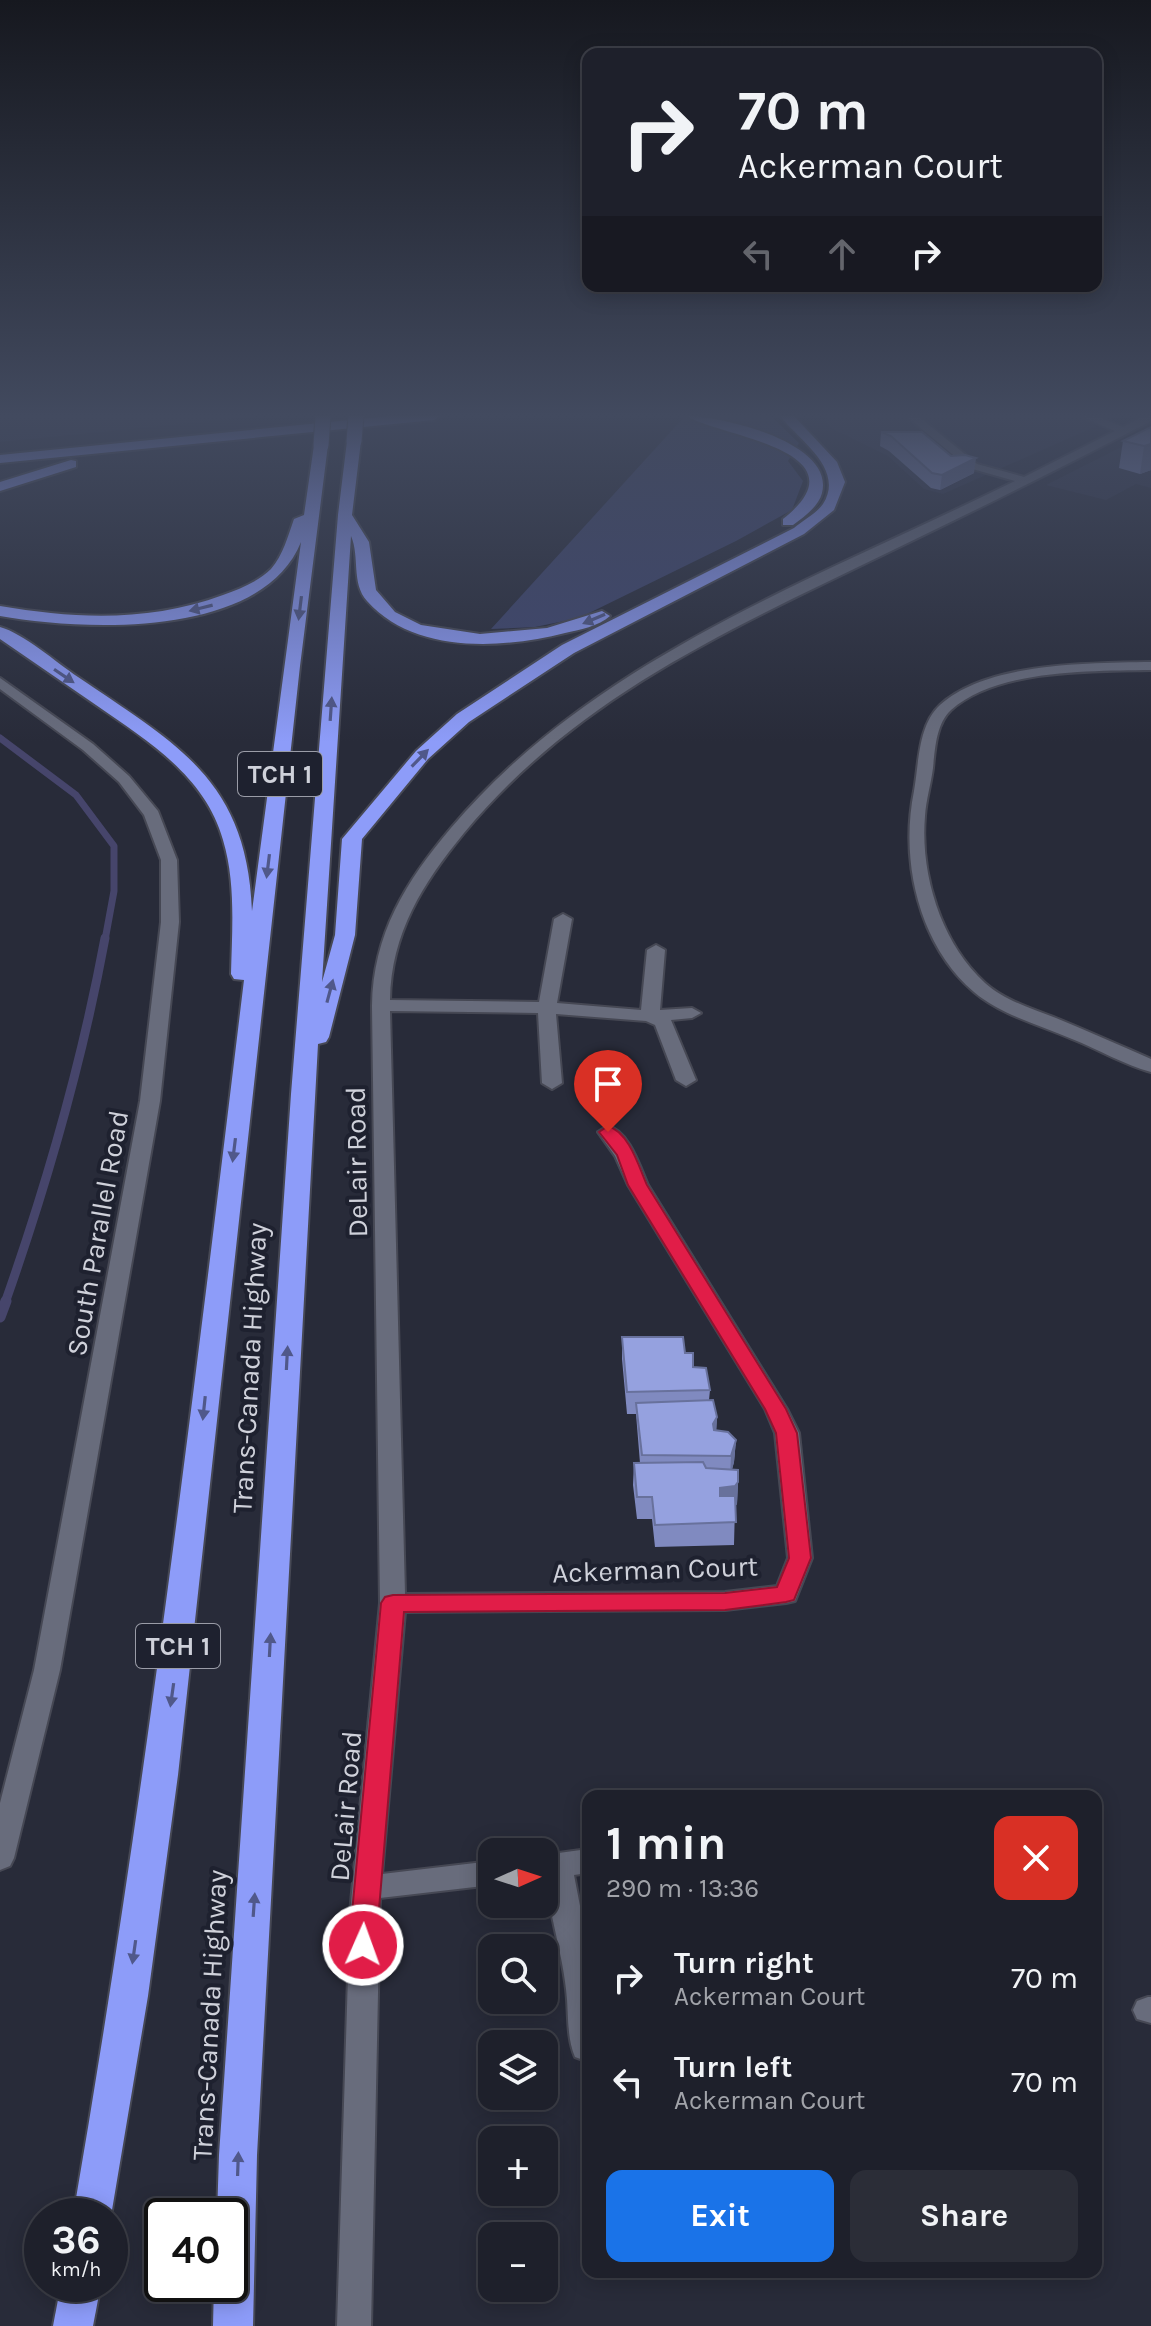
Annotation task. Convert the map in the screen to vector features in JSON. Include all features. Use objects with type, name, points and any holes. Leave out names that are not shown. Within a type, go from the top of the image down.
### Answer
[{"type":"highway","points":[[0,611],[50,621],[109,623],[162,618],[214,605],[253,588],[277,572],[289,553],[299,525]]},
{"type":"highway","name":"Trans-Canada Highway","points":[[96,2198],[173,1690],[243,1073],[310,525]]},
{"type":"highway","name":"Trans-Canada Highway","points":[[233,2326],[238,2155],[303,1094],[344,525]]},
{"type":"highway","points":[[351,525],[362,542],[369,594],[386,612],[424,631],[470,637],[539,636],[569,629],[648,595],[782,525]]},
{"type":"highway","points":[[303,1094],[345,935],[352,839],[381,801],[422,755],[463,718],[568,649],[807,525]]},
{"type":"highway","points":[[0,632],[173,750],[210,793],[227,824],[241,901],[243,1073]]},
{"type":"highway","points":[[73,2326],[78,2302]]},
{"type":"street","name":"DeLair Road","points":[[354,2326],[366,1888],[393,1603],[381,1006],[391,936],[414,885],[496,783],[576,714],[627,681],[731,623],[932,525]]},
{"type":"street","points":[[1151,666],[1068,670],[1012,679],[975,690],[944,708],[930,735],[917,817],[918,849],[930,907],[939,936],[959,965],[981,988],[1015,1008],[1151,1066]]},
{"type":"street","name":"South Parallel Road","points":[[0,682],[97,755],[124,779],[152,814],[169,860],[170,906],[150,1101],[47,1670],[0,1858]]},
{"type":"street","points":[[552,1083],[547,1010],[563,919]]},
{"type":"street","points":[[650,1016],[656,950]]},
{"type":"street","points":[[381,1006],[512,1005],[650,1016],[692,1013]]},
{"type":"street","points":[[650,1016],[663,1022],[686,1080]]},
{"type":"street","name":"Ackerman Court","points":[[393,1603],[725,1601],[786,1594],[800,1558],[787,1433],[776,1409],[638,1185],[625,1155],[608,1132]]},
{"type":"street","points":[[558,1865],[582,1862]]},
{"type":"street","points":[[366,1888],[478,1875]]},
{"type":"street","points":[[558,1891],[582,1979]]},
{"type":"shaded area","points":[[586,525],[766,525],[579,618],[535,627],[491,629]]},
{"type":"building","points":[[622,1337],[683,1337],[685,1353],[693,1353],[693,1367],[706,1368],[710,1390],[627,1392]]},
{"type":"building","points":[[713,1400],[717,1417],[714,1430],[728,1432],[736,1440],[731,1456],[642,1455],[636,1403]]},
{"type":"building","points":[[703,1462],[706,1468],[738,1470],[735,1486],[720,1488],[720,1496],[735,1496],[736,1522],[655,1525],[652,1497],[637,1497],[634,1463]]},
{"type":"waterway","points":[[0,738],[76,795],[114,846],[114,891],[105,940]]},
{"type":"waterway","points":[[5,1303],[62,1122],[86,1031],[105,938]]},
{"type":"waterway","points":[[0,1317],[6,1301]]},
{"type":"route","points":[[363,1945],[393,1603],[725,1601],[786,1594],[800,1558],[787,1433],[776,1409],[638,1185],[625,1155],[608,1132]]}]
